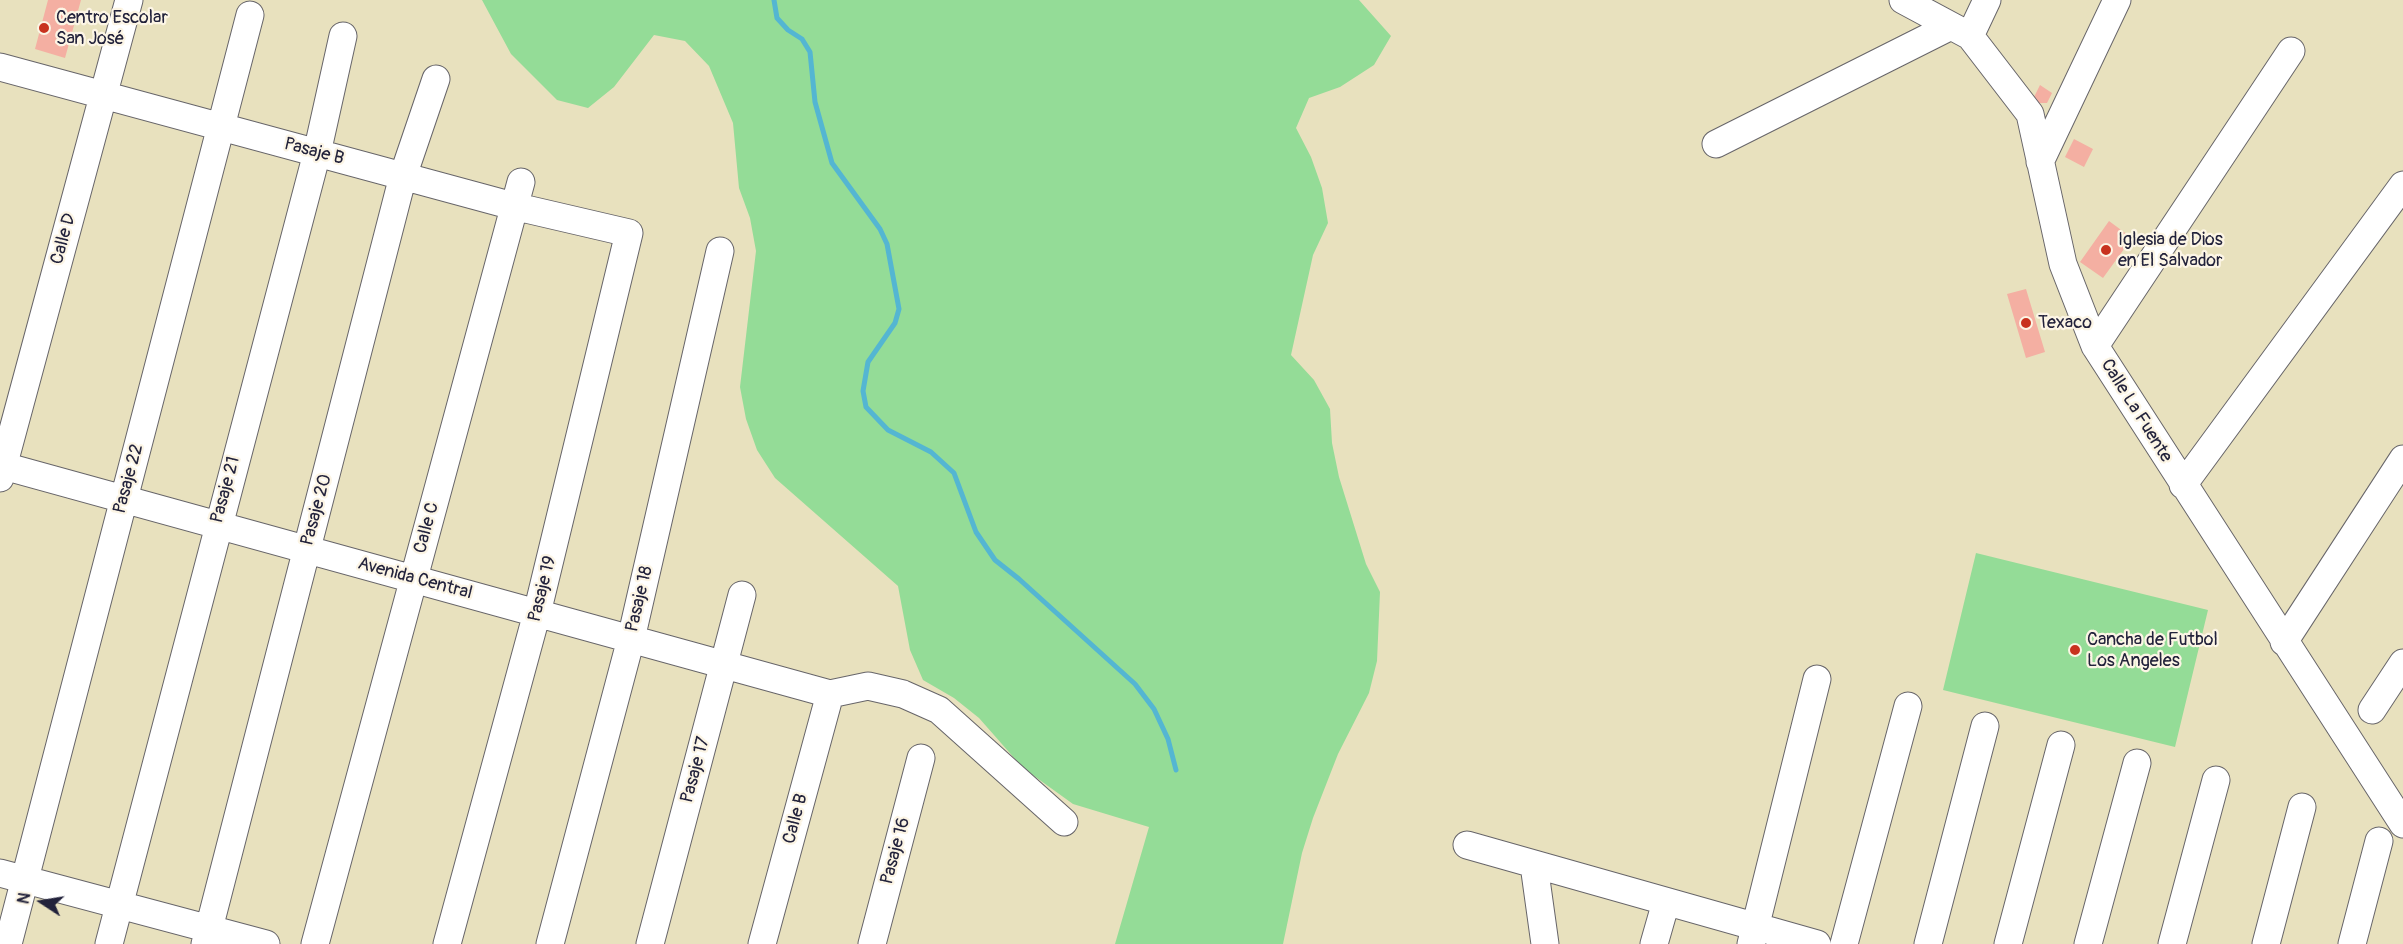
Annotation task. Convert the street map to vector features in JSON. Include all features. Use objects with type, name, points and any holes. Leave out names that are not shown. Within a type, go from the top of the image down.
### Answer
[{"type":"street","name":"Calle D","points":[[1,470],[129,0]]},
{"type":"street","name":"Calle La Fuente","points":[[1903,0],[1960,31],[2030,114],[2063,264],[2095,346],[2403,824]]},
{"type":"street","points":[[1716,144],[1960,31],[1987,0]]},
{"type":"street","points":[[2040,162],[2117,0]]},
{"type":"street","name":"Pasaje 22","points":[[9,944],[13,877],[124,499],[250,15]]},
{"type":"street","name":"Pasaje 21","points":[[109,944],[217,525],[317,153],[344,36]]},
{"type":"street","points":[[2095,346],[2291,51]]},
{"type":"street","name":"Pasaje B","points":[[0,67],[404,176],[517,194],[629,232]]},
{"type":"street","name":"Pasaje 20","points":[[207,936],[404,176],[436,79]]},
{"type":"street","points":[[2183,485],[2403,185]]},
{"type":"street","name":"Calle C","points":[[315,944],[517,194]]},
{"type":"street","name":"Pasaje 19","points":[[447,944],[537,613],[629,232]]},
{"type":"street","name":"Pasaje 18","points":[[550,944],[631,639],[720,251]]},
{"type":"street","points":[[2284,642],[2403,459]]},
{"type":"street","name":"Avenida Central","points":[[1,470],[124,499],[831,694]]},
{"type":"street","name":"Pasaje 17","points":[[650,944],[742,596]]},
{"type":"street","points":[[2372,710],[2403,663]]},
{"type":"street","points":[[1754,936],[1816,679]]},
{"type":"street","points":[[831,694],[868,686],[903,694],[939,710],[1064,822]]},
{"type":"street","name":"Calle B","points":[[762,944],[831,694]]},
{"type":"street","points":[[1845,944],[1908,706]]},
{"type":"street","points":[[1928,944],[1985,726]]},
{"type":"street","points":[[2008,944],[2061,745]]},
{"type":"street","name":"Pasaje 16","points":[[872,944],[921,758]]},
{"type":"street","points":[[2088,944],[2137,763]]},
{"type":"street","points":[[2172,944],[2216,780]]},
{"type":"street","points":[[2266,944],[2302,807]]},
{"type":"street","points":[[2352,944],[2379,841]]},
{"type":"street","points":[[1467,845],[1666,902],[1754,936],[1817,944]]},
{"type":"street","points":[[1534,864],[1545,944]]},
{"type":"street","points":[[13,877],[119,905],[207,936],[266,944]]},
{"type":"street","points":[[1654,944],[1666,902]]},
{"type":"green space","points":[[482,0],[1359,0],[1391,36],[1374,65],[1340,87],[1309,98],[1296,128],[1311,157],[1322,188],[1328,223],[1313,255],[1291,355],[1314,380],[1330,409],[1332,443],[1339,477],[1366,564],[1380,592],[1377,661],[1369,693],[1338,754],[1313,818],[1302,853],[1283,944],[1115,944],[1149,827],[1073,804],[1023,768],[979,718],[954,698],[923,680],[910,650],[898,586],[775,478],[757,450],[746,419],[740,387],[756,251],[750,218],[739,188],[733,123],[709,66],[685,41],[654,35],[614,87],[588,108],[557,100],[511,54]]},
{"type":"green space","name":"Cancha de Futbol Los Angeles","points":[[1976,553],[2208,610],[2175,747],[1943,690]]},
{"type":"building","points":[[48,0],[81,0],[65,58],[35,49]]},
{"type":"building","points":[[2040,85],[2052,93],[2047,103],[2039,103],[2034,97]]},
{"type":"building","points":[[2074,139],[2093,149],[2084,167],[2065,157]]},
{"type":"building","name":"Iglesia de Dios en El Salvador","points":[[2109,221],[2132,238],[2103,278],[2080,262]]},
{"type":"building","name":"Texaco","points":[[2026,289],[2045,352],[2026,358],[2007,294]]},
{"type":"waterway","points":[[774,0],[777,18],[788,30],[802,39],[810,52],[815,102],[832,163],[880,229],[887,244],[899,309],[895,323],[868,362],[863,391],[866,407],[888,430],[931,452],[954,473],[976,532],[995,560],[1135,684],[1154,709],[1168,739],[1176,770]]},
{"type":"place","name":"Centro Escolar San José","points":[[44,28]]},
{"type":"place","name":"Iglesia de Dios en El Salvador","points":[[2106,250]]},
{"type":"place","name":"Texaco","points":[[2026,323]]},
{"type":"place","name":"Cancha de Futbol Los Angeles","points":[[2075,650]]}]
